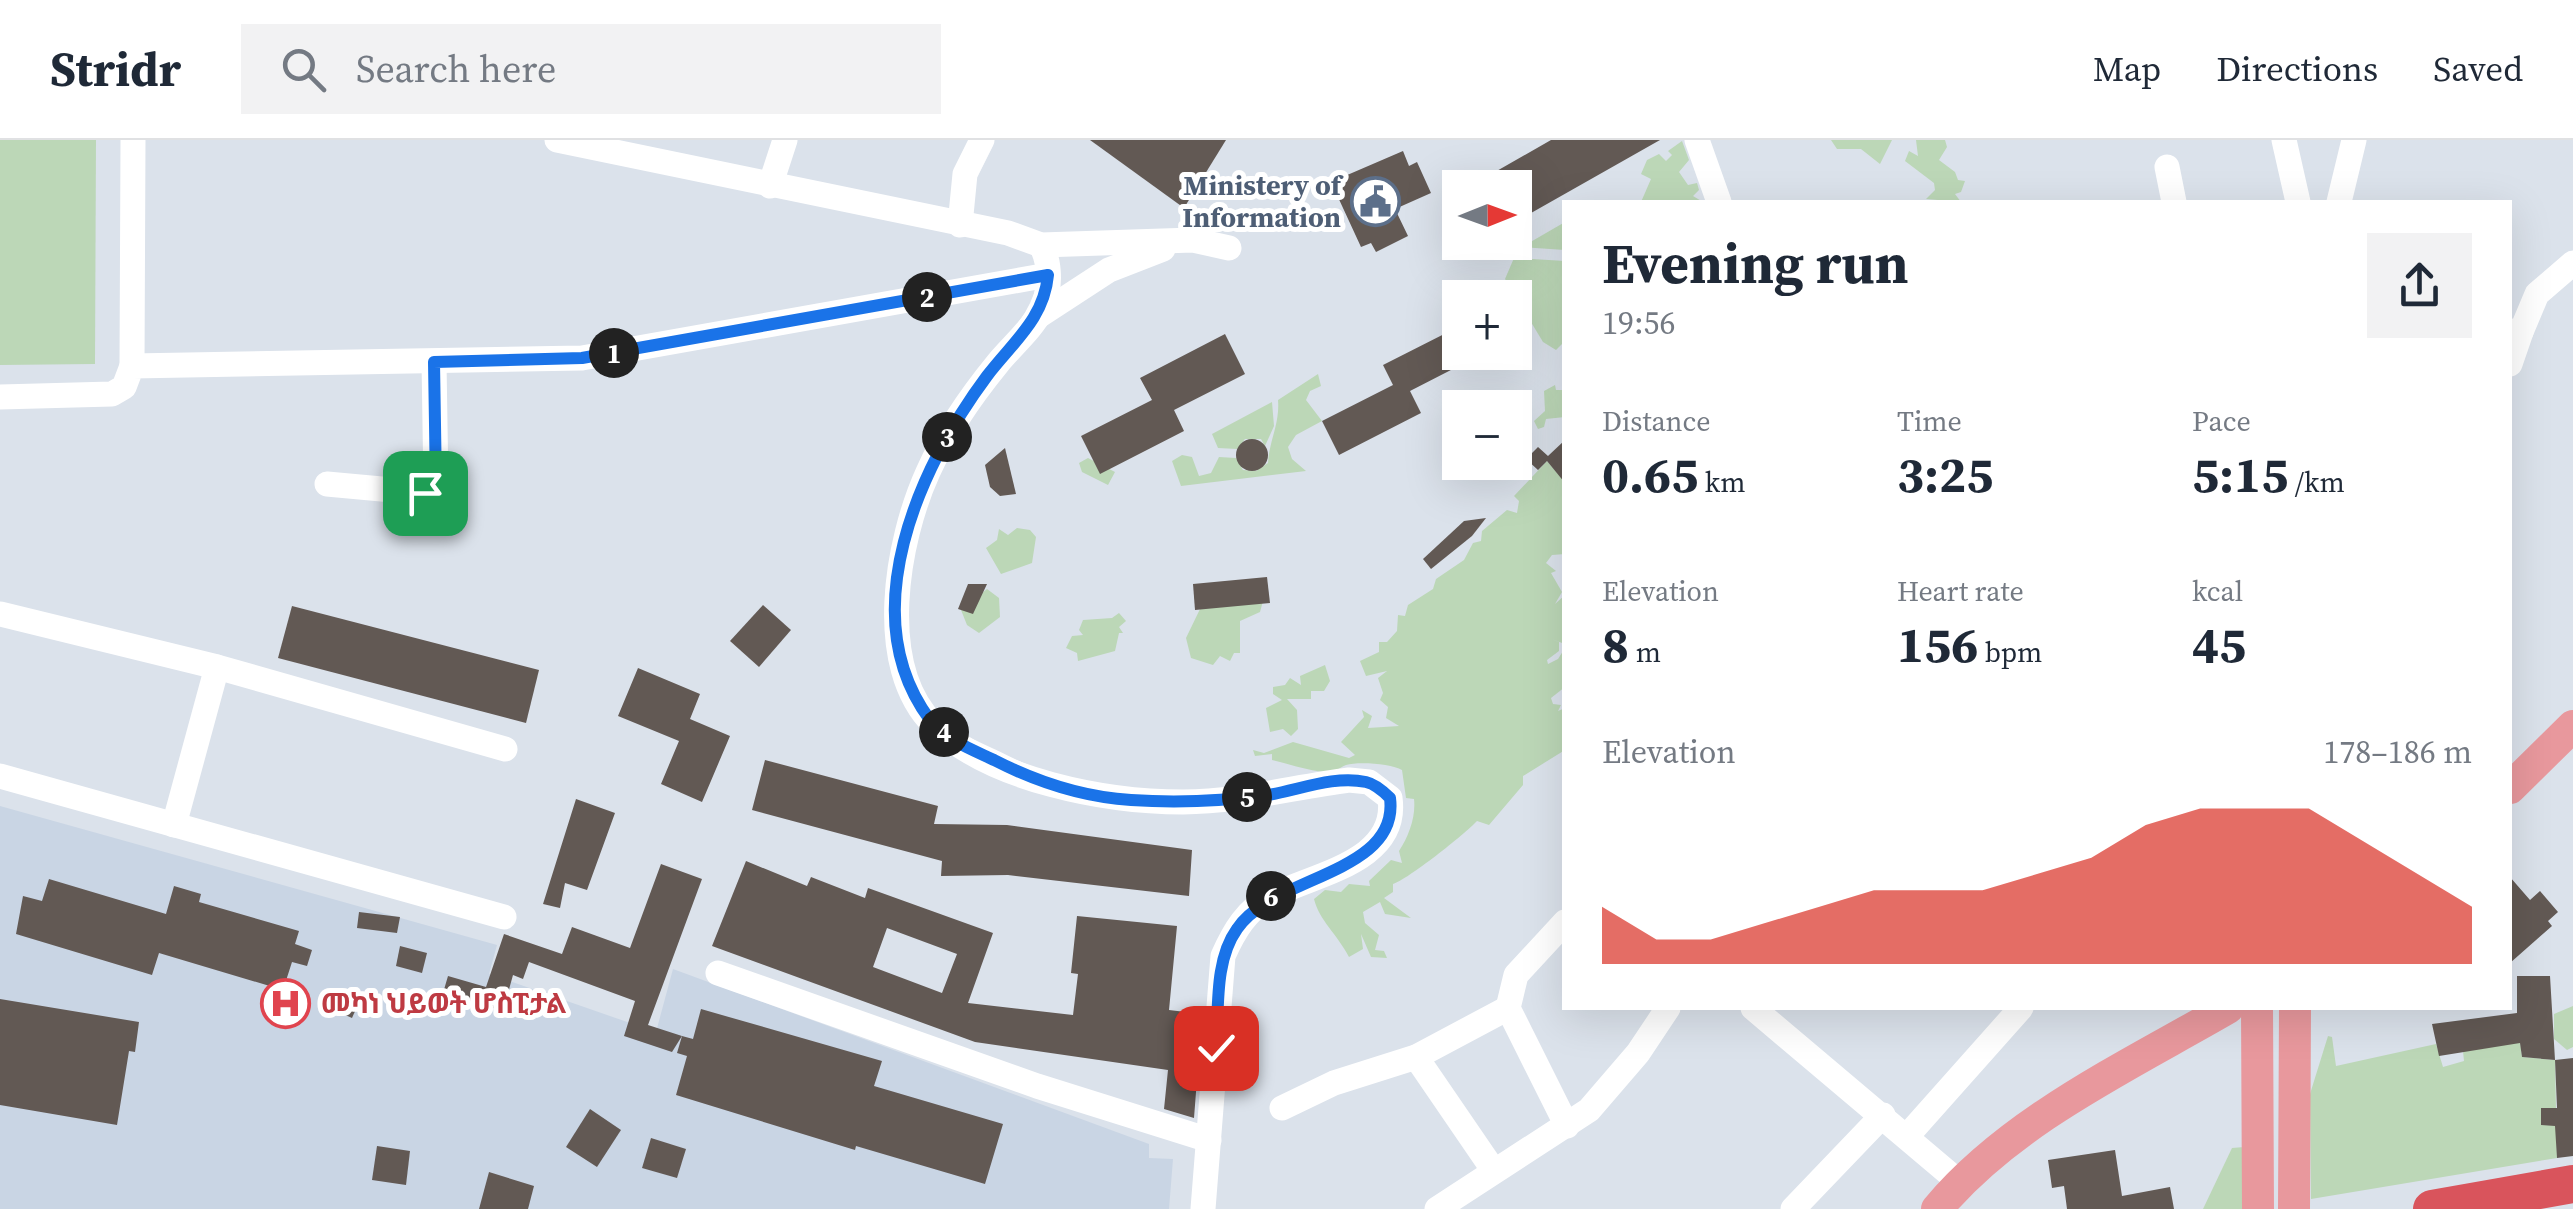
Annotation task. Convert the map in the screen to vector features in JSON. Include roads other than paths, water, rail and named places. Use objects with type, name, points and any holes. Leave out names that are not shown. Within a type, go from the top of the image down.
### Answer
[{"type":"highway","points":[[2432,1209],[2567,1189]]},
{"type":"main road","points":[[2512,786],[2573,726]]},
{"type":"main road","points":[[1937,1209],[1959,1182],[2042,1120],[2225,1010]]},
{"type":"main road","points":[[2256,1010],[2258,1209]]},
{"type":"main road","points":[[2294,1209],[2295,1010]]},
{"type":"street","points":[[0,397],[112,394],[124,387],[132,366],[134,140]]},
{"type":"street","points":[[557,140],[596,144],[770,186],[1008,233],[1041,245],[1193,240],[1229,248]]},
{"type":"street","points":[[770,186],[786,140]]},
{"type":"street","points":[[960,225],[965,174],[982,140]]},
{"type":"street","points":[[1697,140],[1718,200]]},
{"type":"street","points":[[2284,140],[2298,200]]},
{"type":"street","points":[[2339,200],[2354,140]]},
{"type":"street","points":[[2166,167],[2174,200]]},
{"type":"street","points":[[1193,240],[1109,270],[1040,315],[958,419],[928,471],[909,522],[896,589],[900,655],[913,693],[933,724],[1010,768],[1081,795],[1186,802],[1270,794],[1349,780],[1369,782],[1390,798],[1388,824],[1371,851],[1270,897],[1235,931],[1223,956],[1203,1209]]},
{"type":"street","points":[[1040,315],[1048,275],[1041,245]]},
{"type":"street","points":[[2516,331],[2531,303],[2573,262]]},
{"type":"street","points":[[132,366],[582,358],[1048,275]]},
{"type":"street","points":[[327,484],[425,493],[436,487],[434,362]]},
{"type":"street","points":[[0,614],[217,667],[505,749]]},
{"type":"street","points":[[174,824],[217,667]]},
{"type":"street","points":[[0,776],[504,917]]},
{"type":"street","points":[[1562,925],[1516,975],[1508,1008],[1567,1126]]},
{"type":"street","points":[[718,972],[1037,1086],[1209,1140]]},
{"type":"street","points":[[1282,1108],[1334,1083],[1416,1057],[1508,1008]]},
{"type":"street","points":[[1438,1209],[1567,1126],[1613,1084],[1667,1010]]},
{"type":"street","points":[[1755,1010],[1959,1182]]},
{"type":"street","points":[[1908,1136],[2019,1010]]},
{"type":"street","points":[[1416,1057],[1494,1171]]},
{"type":"street","points":[[1794,1209],[1883,1115]]},
{"type":"place","name":"Ministery of Information","points":[[1376,201]]},
{"type":"place","name":"መካነ ህይወት ሆስፒታል","points":[[286,1003]]}]
